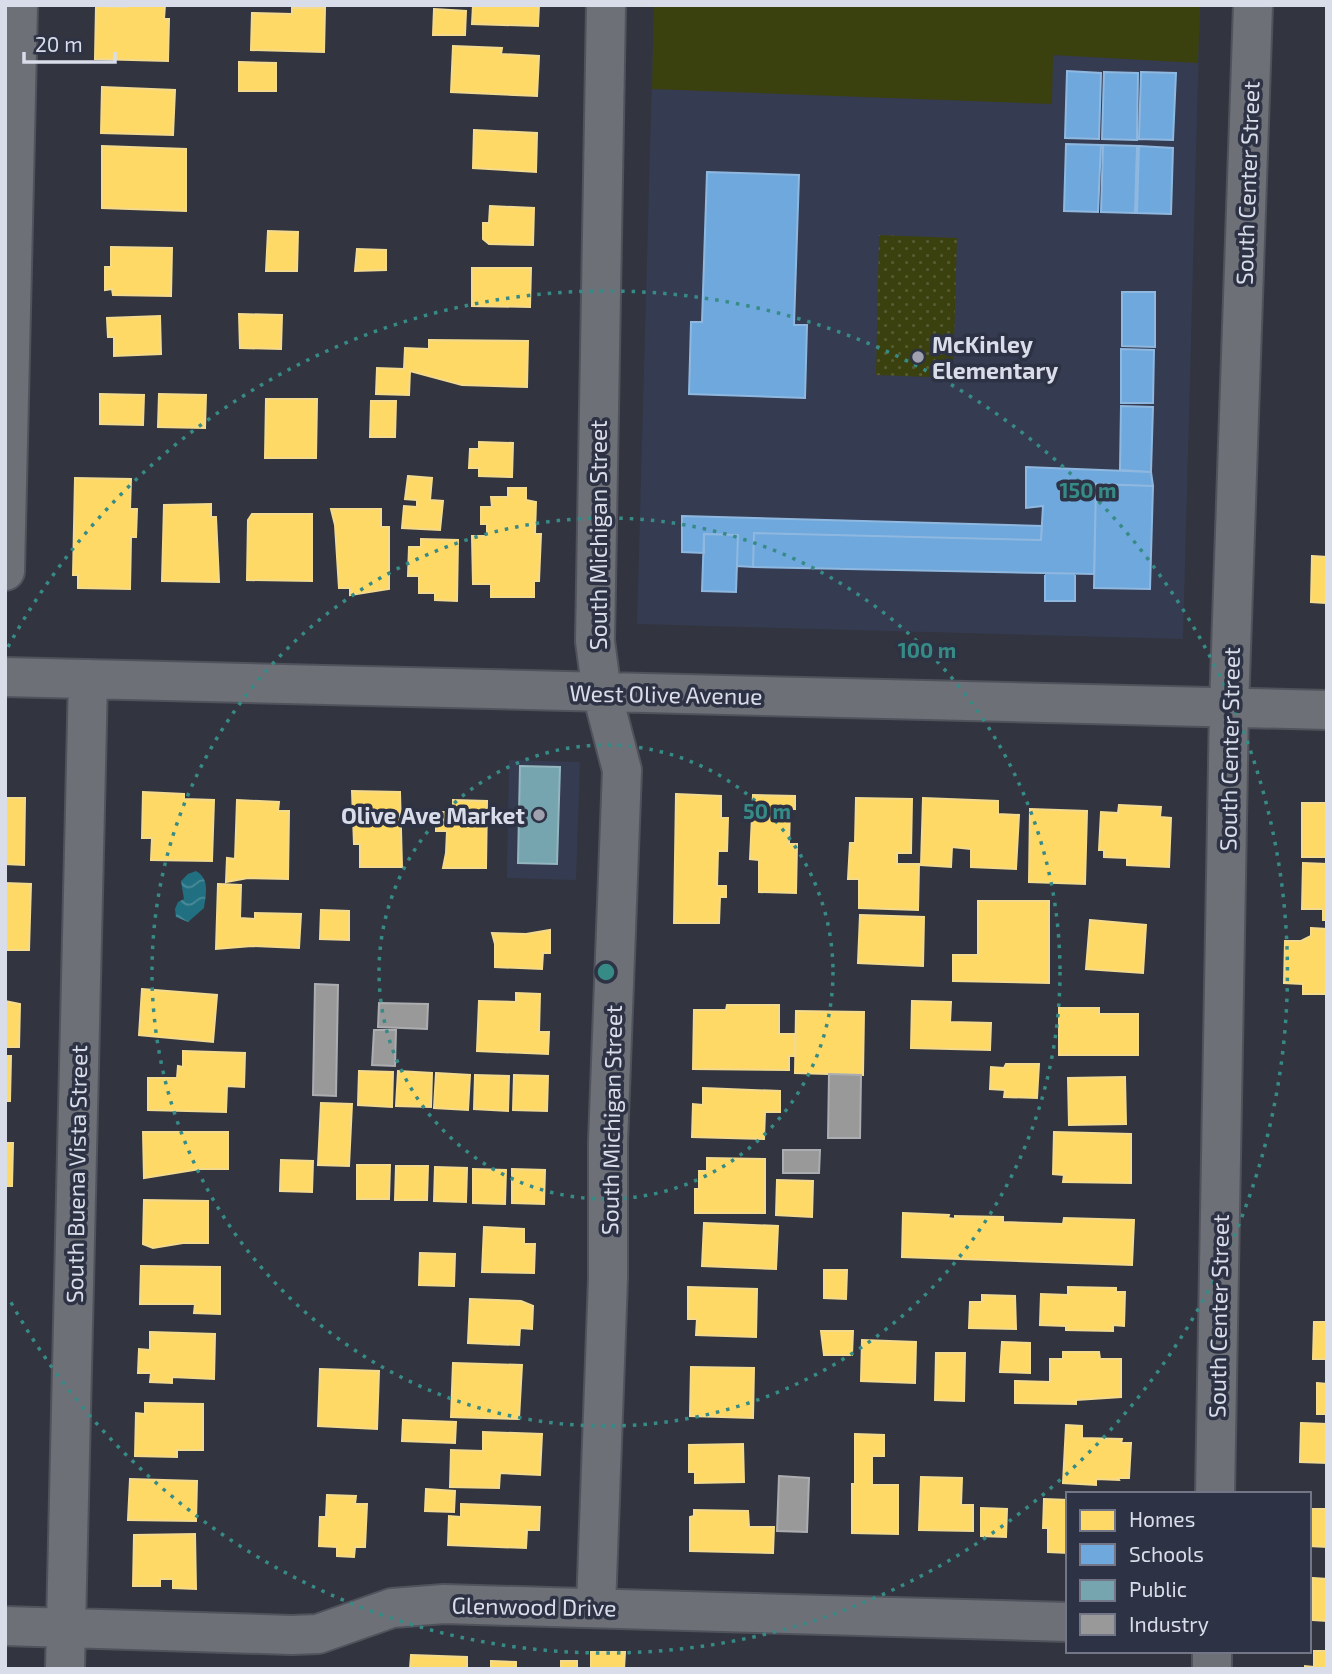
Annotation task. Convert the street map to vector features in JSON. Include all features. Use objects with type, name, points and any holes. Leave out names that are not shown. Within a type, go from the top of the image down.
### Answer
[{"type":"street","points":[[5,571],[18,5]]},
{"type":"street","name":"South Michigan Street","points":[[596,1607],[608,1278],[608,1117],[622,770],[602,693],[595,641],[606,5]]},
{"type":"street","name":"South Center Street","points":[[1215,1492],[1229,708],[1253,5]]},
{"type":"street","name":"West Olive Avenue","points":[[5,677],[1327,710]]},
{"type":"street","name":"South Buena Vista Street","points":[[65,1669],[88,678]]},
{"type":"street","name":"Glenwood Drive","points":[[5,1626],[318,1634],[393,1608],[444,1604],[1066,1622]]},
{"type":"shaded area","name":"McKinley Elementary","points":[[654,5],[1200,5],[1183,639],[637,624]]},
{"type":"shaded area","points":[[509,760],[580,762],[576,880],[507,878]]},
{"type":"green space","points":[[654,5],[1200,5],[1198,63],[1053,55],[1052,104],[652,89]]},
{"type":"green space","points":[[879,235],[957,238],[953,378],[876,375]]},
{"type":"water","points":[[196,871],[205,883],[204,908],[188,922],[176,917],[175,909],[178,902],[184,899],[181,881]]},
{"type":"building: Homes","points":[[165,5],[164,19],[169,19],[168,61],[95,59],[96,6]]},
{"type":"building: Homes","points":[[473,5],[539,5],[538,26],[472,24]]},
{"type":"building: Homes","points":[[292,8],[325,8],[324,52],[251,50],[252,13],[292,14]]},
{"type":"building: Homes","points":[[434,9],[466,11],[465,35],[433,35]]},
{"type":"building: Homes","points":[[453,46],[502,48],[501,54],[539,56],[537,96],[451,92]]},
{"type":"building: Homes","points":[[239,62],[276,63],[276,91],[239,91]]},
{"type":"building: Homes","points":[[102,87],[175,90],[173,135],[101,133]]},
{"type":"building: Homes","points":[[474,130],[537,133],[536,172],[473,168]]},
{"type":"building: Homes","points":[[102,146],[186,149],[186,211],[102,208]]},
{"type":"building: Homes","points":[[490,206],[534,208],[533,245],[489,244],[483,239],[483,223],[489,223]]},
{"type":"building: Homes","points":[[268,231],[298,232],[297,271],[266,271]]},
{"type":"building: Homes","points":[[111,247],[172,248],[171,296],[113,295],[112,289],[105,290],[105,267],[111,267]]},
{"type":"building: Homes","points":[[357,249],[386,250],[386,270],[355,271]]},
{"type":"building: Homes","points":[[472,268],[531,268],[530,307],[472,306]]},
{"type":"building: Homes","points":[[239,314],[282,315],[281,349],[240,348]]},
{"type":"building: Homes","points":[[160,316],[161,354],[114,356],[114,337],[108,337],[107,318]]},
{"type":"building: Homes","points":[[429,340],[528,341],[527,387],[462,385],[410,371],[409,395],[376,394],[377,368],[404,369],[405,348],[429,349]]},
{"type":"building: Homes","points":[[100,394],[144,395],[143,425],[100,424]]},
{"type":"building: Homes","points":[[159,394],[206,395],[205,428],[158,427]]},
{"type":"building: Homes","points":[[266,399],[317,399],[316,458],[265,458]]},
{"type":"building: Homes","points":[[371,401],[396,401],[395,437],[370,437]]},
{"type":"building: Homes","points":[[479,442],[513,443],[512,477],[479,476],[479,468],[469,468],[470,449],[479,449]]},
{"type":"building: Homes","points":[[408,476],[432,478],[430,500],[443,501],[440,530],[402,528],[404,506],[417,507],[417,500],[405,499]]},
{"type":"building: Homes","points":[[75,478],[131,479],[130,509],[137,509],[136,537],[131,537],[130,589],[78,588],[78,575],[73,575]]},
{"type":"building: Homes","points":[[508,488],[526,488],[526,500],[536,502],[535,534],[541,534],[539,581],[534,581],[534,597],[491,597],[491,584],[473,584],[472,536],[487,536],[487,524],[481,524],[481,507],[492,507],[491,497],[508,497]]},
{"type":"building: Homes","points":[[211,504],[211,517],[216,517],[219,582],[162,581],[164,505]]},
{"type":"building: Homes","points":[[331,509],[381,509],[381,527],[389,527],[389,589],[350,595],[350,588],[339,588],[335,525]]},
{"type":"building: Homes","points":[[252,514],[312,514],[312,581],[247,580],[248,520]]},
{"type":"building: Homes","points":[[421,539],[458,540],[457,601],[435,600],[435,593],[419,593],[419,576],[408,576],[409,547],[421,547]]},
{"type":"building: Homes","points":[[1312,556],[1327,557],[1327,610],[1326,603],[1311,602]]},
{"type":"building: Homes","points":[[352,791],[400,792],[402,867],[360,867],[360,844],[354,844]]},
{"type":"building: Homes","points":[[143,792],[184,794],[184,799],[214,800],[212,861],[151,860],[152,838],[142,838]]},
{"type":"building: Homes","points":[[676,794],[721,796],[721,818],[728,818],[727,851],[718,851],[717,886],[726,886],[726,897],[720,897],[719,923],[674,923]]},
{"type":"building: Homes","points":[[753,795],[795,796],[795,809],[790,809],[789,844],[797,844],[796,893],[759,892],[759,860],[750,859]]},
{"type":"building: Homes","points":[[5,798],[25,798],[24,865],[5,864]]},
{"type":"building: Homes","points":[[856,798],[912,799],[911,853],[897,853],[897,864],[919,864],[918,910],[859,908],[859,879],[848,879],[850,843],[855,843]]},
{"type":"building: Homes","points":[[923,798],[998,801],[998,814],[1019,815],[1016,869],[971,867],[971,849],[952,847],[951,867],[921,865]]},
{"type":"building: Homes","points":[[237,800],[279,802],[278,811],[289,811],[288,879],[248,878],[226,882],[227,858],[235,859]]},
{"type":"building: Homes","points":[[453,800],[487,801],[486,868],[443,868],[447,831],[436,831],[436,812],[453,812]]},
{"type":"building: Homes","points":[[1302,803],[1327,803],[1327,857],[1302,857]]},
{"type":"building: Homes","points":[[1119,805],[1161,807],[1160,817],[1171,818],[1169,867],[1127,865],[1127,858],[1104,857],[1104,850],[1099,850],[1101,812],[1118,813]]},
{"type":"building: Homes","points":[[1030,809],[1087,811],[1085,884],[1029,882]]},
{"type":"building: Homes","points":[[1303,863],[1327,864],[1327,920],[1323,920],[1323,909],[1302,909]]},
{"type":"building: Homes","points":[[5,883],[31,884],[29,950],[5,950]]},
{"type":"building: Homes","points":[[218,884],[241,885],[240,918],[255,919],[255,913],[301,914],[299,948],[252,946],[216,949]]},
{"type":"building: Homes","points":[[978,901],[1049,901],[1049,983],[953,981],[953,955],[978,955]]},
{"type":"building: Homes","points":[[321,910],[349,911],[349,940],[320,939]]},
{"type":"building: Homes","points":[[860,915],[924,917],[923,966],[858,963]]},
{"type":"building: Homes","points":[[1090,920],[1146,925],[1143,973],[1086,969]]},
{"type":"building: Homes","points":[[1311,928],[1327,929],[1327,994],[1303,994],[1303,984],[1284,983],[1285,941],[1301,941],[1311,936]]},
{"type":"building: Homes","points":[[550,930],[550,953],[543,953],[542,969],[495,967],[492,933],[526,934]]},
{"type":"building: Homes","points":[[142,989],[217,995],[213,1042],[139,1035]]},
{"type":"building: Homes","points":[[516,993],[540,994],[539,1032],[549,1032],[548,1054],[477,1051],[479,1001],[516,1002]]},
{"type":"building: Homes","points":[[5,1001],[20,1004],[19,1047],[5,1047]]},
{"type":"building: Homes","points":[[912,1001],[951,1002],[950,1022],[991,1023],[990,1050],[911,1048]]},
{"type":"building: Homes","points":[[727,1005],[779,1005],[779,1034],[795,1034],[795,1056],[789,1056],[789,1070],[693,1069],[694,1010],[726,1010]]},
{"type":"building: Homes","points":[[1059,1008],[1099,1008],[1099,1014],[1138,1014],[1138,1055],[1059,1055]]},
{"type":"building: Homes","points":[[796,1011],[864,1012],[863,1075],[795,1073]]},
{"type":"building: Homes","points":[[183,1051],[245,1053],[244,1087],[227,1086],[226,1112],[148,1110],[148,1078],[177,1078],[178,1066],[183,1067]]},
{"type":"building: Homes","points":[[5,1056],[11,1056],[10,1101],[5,1101]]},
{"type":"building: Homes","points":[[1006,1064],[1039,1064],[1037,1098],[1004,1097],[1005,1090],[990,1089],[991,1067],[1004,1068]]},
{"type":"building: Homes","points":[[359,1071],[393,1072],[392,1107],[358,1105]]},
{"type":"building: Homes","points":[[398,1071],[432,1073],[431,1107],[396,1106]]},
{"type":"building: Homes","points":[[436,1073],[470,1075],[468,1110],[434,1108]]},
{"type":"building: Homes","points":[[475,1075],[509,1076],[508,1111],[474,1109]]},
{"type":"building: Homes","points":[[514,1075],[548,1076],[547,1111],[513,1110]]},
{"type":"building: Homes","points":[[1125,1077],[1126,1124],[1069,1125],[1068,1078]]},
{"type":"building: Homes","points":[[703,1088],[780,1091],[780,1112],[765,1112],[764,1139],[692,1137],[693,1104],[703,1105]]},
{"type":"building: Homes","points":[[321,1103],[352,1104],[349,1166],[318,1165]]},
{"type":"building: Homes","points":[[143,1132],[228,1132],[228,1169],[200,1169],[144,1178]]},
{"type":"building: Homes","points":[[1054,1132],[1131,1134],[1131,1183],[1063,1182],[1064,1175],[1053,1174]]},
{"type":"building: Homes","points":[[5,1143],[13,1143],[12,1186],[5,1186]]},
{"type":"building: Homes","points":[[707,1158],[765,1159],[765,1213],[695,1213],[695,1189],[699,1189],[699,1171],[707,1171]]},
{"type":"building: Homes","points":[[281,1160],[313,1161],[312,1192],[280,1191]]},
{"type":"building: Homes","points":[[357,1165],[390,1165],[389,1199],[357,1199]]},
{"type":"building: Homes","points":[[396,1166],[428,1166],[427,1200],[395,1200]]},
{"type":"building: Homes","points":[[435,1167],[467,1168],[466,1202],[434,1201]]},
{"type":"building: Homes","points":[[473,1169],[506,1170],[505,1204],[473,1203]]},
{"type":"building: Homes","points":[[512,1169],[545,1170],[544,1204],[512,1203]]},
{"type":"building: Homes","points":[[777,1180],[813,1181],[812,1217],[776,1215]]},
{"type":"building: Homes","points":[[144,1200],[208,1201],[208,1243],[183,1243],[153,1248],[143,1244]]},
{"type":"building: Homes","points":[[903,1213],[949,1215],[948,1218],[955,1219],[955,1216],[1003,1217],[1003,1222],[1063,1224],[1064,1218],[1134,1220],[1132,1265],[902,1257]]},
{"type":"building: Homes","points":[[704,1223],[778,1226],[776,1269],[702,1266]]},
{"type":"building: Homes","points":[[484,1227],[524,1229],[524,1244],[535,1244],[534,1273],[482,1272]]},
{"type":"building: Homes","points":[[420,1253],[455,1254],[454,1286],[419,1285]]},
{"type":"building: Homes","points":[[141,1266],[220,1267],[220,1314],[194,1313],[195,1304],[140,1304]]},
{"type":"building: Homes","points":[[824,1270],[847,1270],[846,1299],[824,1298]]},
{"type":"building: Homes","points":[[688,1287],[757,1289],[756,1337],[696,1335],[697,1319],[688,1319]]},
{"type":"building: Homes","points":[[1068,1287],[1116,1288],[1116,1292],[1125,1292],[1124,1326],[1113,1325],[1113,1331],[1066,1330],[1066,1326],[1040,1325],[1041,1294],[1068,1295]]},
{"type":"building: Homes","points":[[982,1295],[1015,1296],[1016,1329],[969,1328],[970,1302],[982,1302]]},
{"type":"building: Homes","points":[[470,1299],[521,1301],[533,1306],[532,1329],[520,1328],[519,1345],[468,1343]]},
{"type":"building: Homes","points":[[1314,1322],[1327,1322],[1327,1359],[1313,1359]]},
{"type":"building: Homes","points":[[821,1331],[853,1331],[852,1355],[824,1355]]},
{"type":"building: Homes","points":[[150,1332],[215,1334],[214,1379],[172,1377],[172,1383],[150,1382],[151,1373],[138,1373],[139,1349],[150,1350]]},
{"type":"building: Homes","points":[[862,1340],[916,1342],[915,1383],[861,1381]]},
{"type":"building: Homes","points":[[1002,1342],[1030,1343],[1030,1373],[1000,1372]]},
{"type":"building: Homes","points":[[1063,1352],[1099,1352],[1100,1359],[1121,1359],[1121,1397],[1076,1400],[1076,1404],[1015,1403],[1015,1381],[1050,1382],[1050,1359],[1063,1359]]},
{"type":"building: Homes","points":[[936,1353],[965,1353],[964,1401],[935,1400]]},
{"type":"building: Homes","points":[[453,1363],[522,1365],[519,1419],[451,1417]]},
{"type":"building: Homes","points":[[691,1367],[754,1368],[753,1418],[690,1416]]},
{"type":"building: Homes","points":[[320,1369],[379,1371],[377,1429],[318,1426]]},
{"type":"building: Homes","points":[[1317,1383],[1327,1384],[1327,1414],[1317,1414]]},
{"type":"building: Homes","points":[[145,1403],[203,1404],[203,1450],[177,1450],[177,1457],[135,1456],[136,1413],[145,1414]]},
{"type":"building: Homes","points":[[403,1420],[456,1422],[455,1443],[402,1441]]},
{"type":"building: Homes","points":[[1301,1423],[1327,1424],[1327,1463],[1300,1462]]},
{"type":"building: Homes","points":[[1066,1425],[1082,1426],[1082,1438],[1122,1439],[1121,1443],[1131,1443],[1129,1478],[1096,1479],[1096,1485],[1063,1483]]},
{"type":"building: Homes","points":[[483,1432],[542,1434],[540,1475],[500,1473],[499,1488],[450,1487],[451,1450],[483,1451]]},
{"type":"building: Homes","points":[[855,1434],[884,1435],[884,1456],[872,1456],[872,1485],[898,1485],[898,1534],[852,1533]]},
{"type":"building: Homes","points":[[743,1444],[744,1482],[695,1483],[695,1472],[689,1472],[689,1445]]},
{"type":"building: Homes","points":[[921,1477],[962,1478],[961,1505],[973,1505],[973,1531],[919,1530]]},
{"type":"building: Homes","points":[[130,1479],[197,1481],[196,1521],[128,1520]]},
{"type":"building: Homes","points":[[426,1489],[455,1491],[454,1512],[425,1511]]},
{"type":"building: Homes","points":[[327,1495],[356,1496],[355,1504],[367,1504],[365,1547],[355,1547],[354,1557],[337,1556],[337,1547],[319,1546],[320,1517],[326,1517]]},
{"type":"building: Homes","points":[[1044,1499],[1066,1500],[1066,1553],[1048,1552],[1048,1528],[1043,1528]]},
{"type":"building: Homes","points":[[461,1504],[540,1507],[539,1530],[527,1530],[526,1548],[448,1545],[449,1516],[461,1517]]},
{"type":"building: Homes","points":[[981,1508],[1007,1509],[1006,1537],[981,1536]]},
{"type":"building: Homes","points":[[1311,1509],[1327,1509],[1327,1547],[1311,1546]]},
{"type":"building: Homes","points":[[694,1510],[748,1511],[749,1527],[774,1527],[773,1553],[690,1551],[690,1517],[694,1516]]},
{"type":"building: Homes","points":[[195,1534],[196,1589],[173,1588],[173,1579],[160,1579],[160,1586],[133,1586],[134,1535]]},
{"type":"building: Homes","points":[[1313,1578],[1327,1579],[1327,1621],[1313,1620]]},
{"type":"building: Homes","points":[[1314,1651],[1327,1651],[1327,1669],[1305,1669],[1305,1666],[1314,1667]]},
{"type":"building: Homes","points":[[591,1652],[625,1652],[624,1669],[591,1669]]},
{"type":"building: Homes","points":[[411,1655],[467,1657],[467,1669],[410,1669]]},
{"type":"building: Homes","points":[[491,1661],[516,1662],[516,1669],[491,1669]]},
{"type":"building: Homes","points":[[561,1661],[577,1661],[577,1668],[583,1669],[561,1669]]},
{"type":"building: Schools","points":[[1067,71],[1101,73],[1099,139],[1065,138]]},
{"type":"building: Schools","points":[[1104,72],[1138,73],[1137,140],[1102,139]]},
{"type":"building: Schools","points":[[1141,72],[1176,73],[1173,140],[1139,139]]},
{"type":"building: Schools","points":[[1066,144],[1101,145],[1098,212],[1064,211]]},
{"type":"building: Schools","points":[[1103,145],[1137,146],[1135,213],[1101,212]]},
{"type":"building: Schools","points":[[1139,146],[1173,148],[1171,214],[1137,213]]},
{"type":"building: Schools","points":[[707,172],[799,175],[794,325],[807,325],[805,398],[689,394],[691,322],[702,322]]},
{"type":"building: Schools","points":[[1122,292],[1155,292],[1155,347],[1122,346]]},
{"type":"building: Schools","points":[[1121,349],[1154,350],[1153,403],[1121,403]]},
{"type":"building: Schools","points":[[1121,406],[1153,407],[1151,472],[1120,470]]},
{"type":"building: Schools","points":[[1026,467],[1151,472],[1153,486],[1096,484],[1094,574],[753,567],[754,533],[1041,540],[1043,506],[1026,508]]},
{"type":"building: Schools","points":[[1096,484],[1153,486],[1150,589],[1094,588]]},
{"type":"building: Schools","points":[[682,516],[1042,526],[1041,540],[754,533],[753,567],[737,566],[738,535],[704,534],[704,553],[682,552]]},
{"type":"building: Schools","points":[[704,534],[738,535],[736,592],[702,591]]},
{"type":"building: Schools","points":[[1045,574],[1075,574],[1075,601],[1045,601]]},
{"type":"building: Public","name":"Olive Ave Market","points":[[520,766],[560,767],[557,864],[518,863]]},
{"type":"building: Industry","points":[[315,984],[338,985],[336,1096],[313,1095]]},
{"type":"building: Industry","points":[[379,1003],[428,1004],[427,1029],[378,1027]]},
{"type":"building: Industry","points":[[374,1030],[396,1030],[395,1066],[372,1065]]},
{"type":"building: Industry","points":[[829,1074],[861,1075],[860,1138],[828,1138]]},
{"type":"building: Industry","points":[[783,1150],[820,1150],[819,1173],[783,1173]]},
{"type":"building: Industry","points":[[779,1476],[809,1478],[807,1532],[777,1531]]},
{"type":"place","name":"McKinley Elementary","points":[[918,357]]},
{"type":"place","name":"Olive Ave Market","points":[[539,815]]}]
